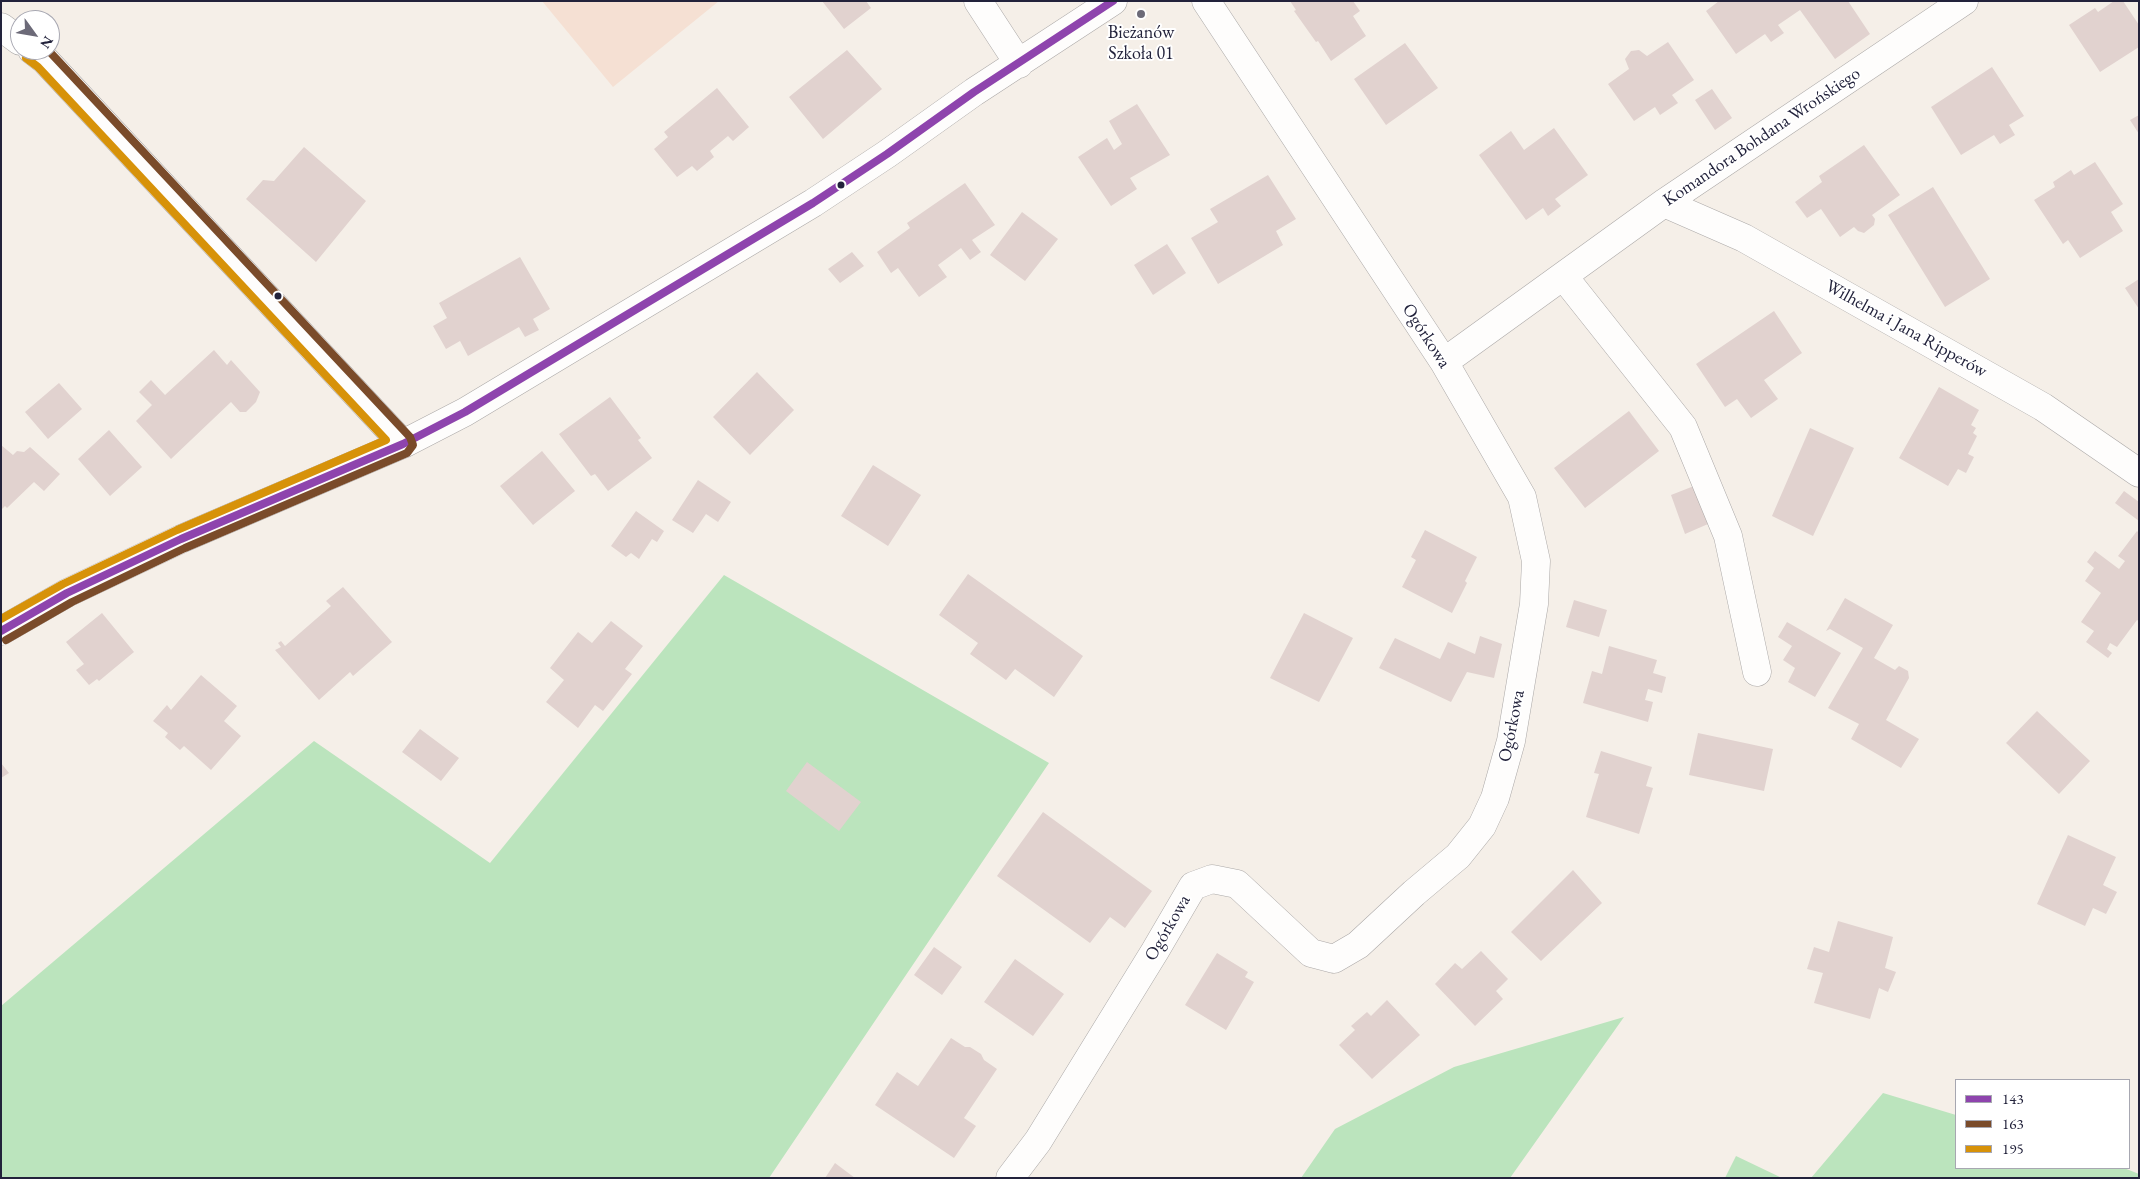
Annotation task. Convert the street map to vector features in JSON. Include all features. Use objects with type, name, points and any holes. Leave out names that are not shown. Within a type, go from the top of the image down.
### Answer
[{"type":"street","points":[[978,1],[1019,64]]},
{"type":"street","points":[[1,631],[68,593],[174,542],[402,444],[465,412],[653,300],[742,244],[799,212],[887,154],[974,92],[1113,1]]},
{"type":"street","name":"Ogórkowa","points":[[1010,1178],[1047,1126],[1155,951],[1192,886],[1212,879],[1237,884],[1311,953],[1334,959],[1358,945],[1414,893],[1458,856],[1482,826],[1496,798],[1511,741],[1534,604],[1536,561],[1522,497],[1444,362],[1206,1]]},
{"type":"street","name":"Komandora Bohdana Wrońskiego","points":[[1444,362],[1664,204],[1964,1]]},
{"type":"street","points":[[45,60],[402,444]]},
{"type":"street","name":"Wilhelma i Jana Ripperów","points":[[1664,204],[1744,238],[2035,402],[2139,473]]},
{"type":"street","points":[[1564,277],[1683,427],[1728,536],[1757,672]]},
{"type":"shaded area","points":[[542,1],[719,1],[613,87]]},
{"type":"green space","points":[[724,575],[1049,763],[769,1178],[1,1178],[1,1006],[314,741],[490,863]]},
{"type":"green space","points":[[1624,1017],[1510,1178],[1301,1178],[1335,1129],[1454,1067]]},
{"type":"green space","points":[[1883,1093],[1955,1115],[1955,1169],[2126,1169],[2139,1174],[2139,1178],[1811,1178]]},
{"type":"green space","points":[[1736,1156],[1782,1178],[1725,1178]]},
{"type":"building","points":[[822,1],[866,1],[871,8],[844,29]]},
{"type":"building","points":[[1290,1],[1353,1],[1360,11],[1353,16],[1366,36],[1331,61],[1294,11],[1296,10]]},
{"type":"building","points":[[1719,1],[1848,1],[1870,34],[1835,59],[1800,10],[1778,25],[1784,33],[1771,42],[1765,34],[1736,54],[1706,11]]},
{"type":"building","points":[[2114,1],[2123,1],[2139,25],[2139,47],[2100,72],[2069,25],[2095,8],[2098,12]]},
{"type":"building","points":[[1668,42],[1694,80],[1672,95],[1678,103],[1660,115],[1655,107],[1634,121],[1608,84],[1629,69],[1625,59],[1631,51],[1639,50],[1647,56]]},
{"type":"building","points":[[1405,43],[1438,88],[1386,125],[1354,79]]},
{"type":"building","points":[[847,50],[882,89],[823,139],[789,97]]},
{"type":"building","points":[[1992,67],[2024,116],[2009,125],[2015,135],[2000,144],[1994,135],[1961,155],[1931,107]]},
{"type":"building","points":[[717,88],[749,127],[733,141],[728,136],[710,151],[714,157],[697,171],[692,166],[677,177],[654,149],[668,137],[664,132]]},
{"type":"building","points":[[1712,89],[1732,118],[1715,130],[1695,100]]},
{"type":"building","points":[[1137,104],[1170,155],[1130,178],[1137,189],[1111,206],[1078,157],[1107,138],[1114,150],[1122,144],[1109,121]]},
{"type":"building","points":[[2139,115],[2139,134],[2130,120]]},
{"type":"building","points":[[1554,128],[1588,175],[1555,199],[1561,206],[1548,216],[1543,208],[1526,220],[1479,155],[1511,131],[1524,150]]},
{"type":"building","points":[[1864,145],[1900,195],[1872,215],[1875,219],[1874,225],[1864,233],[1854,227],[1840,237],[1821,209],[1807,218],[1795,202],[1822,182],[1819,176]]},
{"type":"building","points":[[304,147],[366,201],[316,262],[246,199],[263,180],[274,181]]},
{"type":"building","points":[[2095,162],[2123,204],[2111,212],[2123,231],[2080,258],[2068,240],[2063,244],[2034,200],[2055,187],[2053,182],[2071,170],[2074,175]]},
{"type":"building","points":[[1268,175],[1296,219],[1276,231],[1283,245],[1218,284],[1191,238],[1218,222],[1210,209]]},
{"type":"building","points":[[965,183],[995,225],[972,240],[981,252],[970,260],[961,248],[938,265],[947,277],[919,297],[898,268],[891,273],[877,252],[910,228],[907,223]]},
{"type":"building","points":[[1933,187],[1990,279],[1945,307],[1888,215]]},
{"type":"building","points":[[1022,212],[1058,239],[1025,281],[990,255]]},
{"type":"building","points":[[1167,244],[1186,273],[1153,295],[1134,265]]},
{"type":"building","points":[[852,252],[864,266],[840,283],[828,269]]},
{"type":"building","points":[[520,257],[550,309],[533,319],[539,330],[525,337],[519,327],[468,356],[460,341],[446,349],[433,326],[447,318],[439,303]]},
{"type":"building","points":[[2139,279],[2139,309],[2125,288]]},
{"type":"building","points":[[1774,311],[1802,353],[1764,380],[1778,399],[1751,418],[1737,399],[1725,407],[1696,364]]},
{"type":"building","points":[[214,350],[227,365],[231,360],[260,392],[256,402],[246,412],[240,412],[231,402],[171,459],[136,421],[152,405],[139,392],[151,380],[165,395]]},
{"type":"building","points":[[757,372],[794,410],[750,455],[713,417]]},
{"type":"building","points":[[59,383],[82,409],[48,439],[25,412]]},
{"type":"building","points":[[1939,387],[1979,410],[1971,425],[1976,428],[1973,433],[1977,436],[1968,454],[1974,457],[1966,473],[1958,469],[1948,486],[1899,458]]},
{"type":"building","points":[[610,397],[641,438],[638,440],[652,458],[608,491],[595,474],[591,476],[559,434]]},
{"type":"building","points":[[1629,411],[1659,451],[1585,508],[1554,468]]},
{"type":"building","points":[[1810,428],[1854,448],[1813,536],[1772,516]]},
{"type":"building","points":[[109,430],[142,467],[110,496],[78,459]]},
{"type":"building","points":[[1,445],[13,455],[17,451],[24,452],[30,447],[60,474],[44,491],[34,482],[7,508],[5,506],[1,510]]},
{"type":"building","points":[[542,451],[575,491],[533,525],[500,486]]},
{"type":"building","points":[[873,465],[921,495],[888,546],[841,516]]},
{"type":"building","points":[[698,480],[731,502],[718,522],[706,514],[693,533],[672,520]]},
{"type":"building","points":[[1694,486],[1708,524],[1685,534],[1671,495]]},
{"type":"building","points":[[2124,491],[2139,502],[2139,521],[2115,503]]},
{"type":"building","points":[[636,511],[664,531],[657,542],[652,539],[639,559],[631,553],[626,557],[611,546]]},
{"type":"building","points":[[1425,530],[1477,557],[1452,613],[1402,587],[1416,560],[1411,557]]},
{"type":"building","points":[[2137,531],[2139,533],[2139,621],[2137,620],[2117,647],[2110,643],[2107,649],[2112,653],[2108,658],[2086,642],[2094,631],[2081,622],[2101,593],[2085,581],[2094,568],[2087,562],[2095,551],[2119,569],[2125,561],[2118,556]]},
{"type":"building","points":[[968,574],[1083,656],[1054,697],[1015,669],[1006,680],[970,654],[978,643],[939,615]]},
{"type":"building","points":[[343,587],[392,642],[353,676],[350,672],[319,700],[275,650],[281,647],[278,643],[281,641],[285,646],[331,606],[326,601]]},
{"type":"building","points":[[1845,598],[1893,625],[1874,658],[1895,670],[1899,666],[1908,671],[1909,678],[1886,720],[1919,739],[1901,768],[1851,739],[1859,724],[1828,708],[1863,648],[1830,629],[1826,631]]},
{"type":"building","points":[[1574,600],[1607,610],[1599,637],[1566,627]]},
{"type":"building","points":[[102,613],[134,652],[99,681],[97,679],[89,685],[76,670],[84,664],[66,642]]},
{"type":"building","points":[[1304,613],[1353,638],[1319,702],[1270,678]]},
{"type":"building","points":[[611,621],[643,646],[625,669],[632,674],[603,711],[595,705],[578,728],[546,702],[564,680],[550,668],[578,632],[592,643]]},
{"type":"building","points":[[1787,622],[1841,653],[1815,697],[1788,682],[1795,668],[1783,660],[1792,646],[1778,637]]},
{"type":"building","points":[[1480,636],[1502,644],[1494,678],[1467,672],[1451,702],[1379,668],[1395,638],[1440,659],[1448,642],[1475,654]]},
{"type":"building","points":[[1609,646],[1657,660],[1653,673],[1666,677],[1662,693],[1648,689],[1645,700],[1653,702],[1648,722],[1583,703],[1592,671],[1602,674]]},
{"type":"building","points":[[201,675],[237,706],[224,721],[241,736],[211,770],[184,746],[180,750],[165,737],[168,733],[153,721],[167,705],[171,710]]},
{"type":"building","points":[[2037,711],[2090,761],[2059,794],[2006,743]]},
{"type":"building","points":[[420,729],[459,758],[441,781],[402,752]]},
{"type":"building","points":[[1698,733],[1773,749],[1764,791],[1689,775]]},
{"type":"building","points":[[1601,751],[1652,767],[1646,786],[1653,788],[1639,834],[1586,817],[1599,774],[1594,773]]},
{"type":"building","points":[[807,762],[861,802],[839,831],[786,791]]},
{"type":"building","points":[[1,763],[9,773],[1,778]]},
{"type":"building","points":[[1043,812],[1152,891],[1125,928],[1110,917],[1090,943],[997,876]]},
{"type":"building","points":[[2068,835],[2116,857],[2103,885],[2117,892],[2106,914],[2093,908],[2085,926],[2037,904]]},
{"type":"building","points":[[1573,870],[1602,903],[1541,961],[1511,932]]},
{"type":"building","points":[[1838,921],[1893,937],[1885,968],[1896,972],[1888,992],[1879,988],[1870,1019],[1814,1003],[1823,973],[1807,969],[1814,947],[1829,952]]},
{"type":"building","points":[[934,947],[962,967],[942,995],[914,975]]},
{"type":"building","points":[[1481,951],[1508,979],[1496,991],[1503,999],[1475,1026],[1435,984],[1455,963],[1462,969]]},
{"type":"building","points":[[1217,953],[1248,972],[1245,977],[1254,982],[1226,1030],[1185,1005]]},
{"type":"building","points":[[1015,959],[1064,994],[1033,1036],[984,1002]]},
{"type":"building","points":[[1387,1000],[1420,1035],[1372,1079],[1339,1045],[1355,1030],[1351,1026],[1367,1012],[1371,1016]]},
{"type":"building","points":[[951,1038],[981,1054],[984,1060],[997,1069],[964,1118],[976,1126],[954,1158],[875,1105],[897,1072],[918,1086]]},
{"type":"building","points":[[835,1163],[855,1178],[825,1178]]},
{"type":"transit line","name":"143","points":[[1,631],[67,593],[181,539],[403,444],[465,412],[813,203],[887,154],[974,92],[1113,1]]},
{"type":"transit line","name":"195","points":[[1,619],[63,584],[177,530],[386,440],[38,67],[29,60]]},
{"type":"transit line","name":"163","points":[[6,640],[72,602],[185,548],[407,453],[413,445],[410,437],[57,60]]},
{"type":"place","name":"Bieżanów Szkoła 01","points":[[1141,14]]}]
